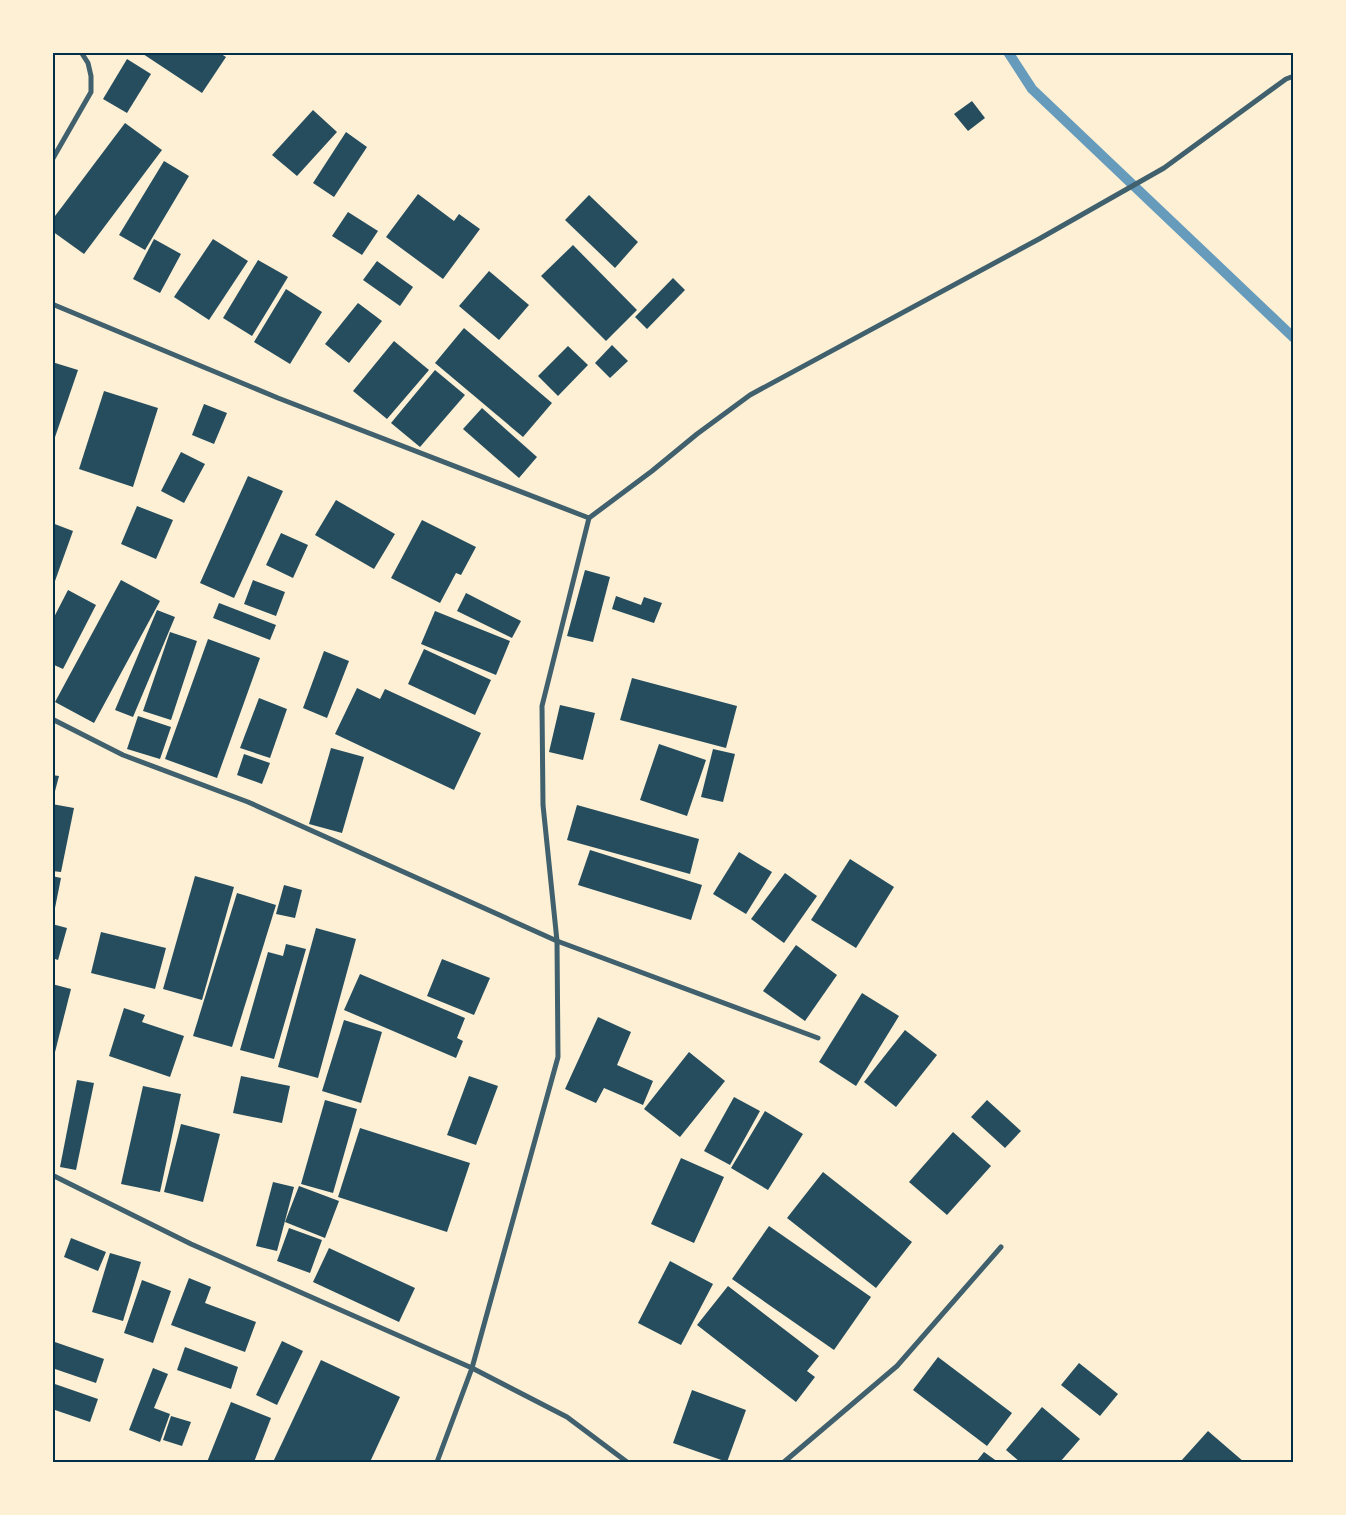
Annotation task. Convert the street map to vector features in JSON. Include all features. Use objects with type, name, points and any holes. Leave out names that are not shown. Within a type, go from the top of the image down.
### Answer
[{"type":"street","points":[[52,160],[91,92],[91,76],[88,63],[81,52]]},
{"type":"street","points":[[437,1462],[472,1368],[558,1057],[557,940],[543,805],[542,706],[589,518],[750,395],[1039,239],[1164,168],[1286,79],[1294,76]]},
{"type":"street","points":[[52,304],[278,398],[589,518]]},
{"type":"street","points":[[52,719],[123,754],[248,802],[557,940],[818,1038]]},
{"type":"street","points":[[52,1175],[191,1244],[472,1368],[567,1417],[627,1462]]},
{"type":"street","points":[[784,1462],[897,1366],[1001,1247]]},
{"type":"building","points":[[140,52],[218,52],[226,57],[202,93]]},
{"type":"building","points":[[127,59],[151,74],[127,113],[103,99]]},
{"type":"building","points":[[972,101],[985,118],[968,131],[954,114]]},
{"type":"building","points":[[313,110],[337,132],[297,176],[272,155]]},
{"type":"building","points":[[125,123],[162,150],[84,254],[52,231],[52,220]]},
{"type":"building","points":[[346,132],[367,147],[334,197],[313,183]]},
{"type":"building","points":[[164,161],[189,176],[145,250],[119,235]]},
{"type":"building","points":[[418,194],[454,221],[459,214],[480,229],[443,279],[386,237]]},
{"type":"building","points":[[589,195],[638,242],[615,268],[565,220]]},
{"type":"building","points":[[348,212],[378,231],[362,255],[332,236]]},
{"type":"building","points":[[154,239],[181,254],[160,293],[133,279]]},
{"type":"building","points":[[213,239],[248,261],[209,320],[174,297]]},
{"type":"building","points":[[573,245],[637,310],[606,341],[541,276]]},
{"type":"building","points":[[258,260],[288,277],[252,336],[223,318]]},
{"type":"building","points":[[377,261],[413,287],[400,306],[363,280]]},
{"type":"building","points":[[489,271],[529,305],[499,340],[459,306]]},
{"type":"building","points":[[673,278],[685,290],[647,329],[635,317]]},
{"type":"building","points":[[286,289],[322,312],[290,364],[254,342]]},
{"type":"building","points":[[358,303],[382,321],[349,363],[325,344]]},
{"type":"building","points":[[464,328],[552,403],[523,437],[435,363]]},
{"type":"building","points":[[394,341],[429,370],[387,419],[353,391]]},
{"type":"building","points":[[612,345],[628,361],[610,378],[595,363]]},
{"type":"building","points":[[568,346],[588,365],[558,396],[538,376]]},
{"type":"building","points":[[52,362],[78,370],[53,443],[52,443]]},
{"type":"building","points":[[435,370],[465,395],[420,447],[391,423]]},
{"type":"building","points":[[104,391],[158,408],[133,487],[79,469]]},
{"type":"building","points":[[204,404],[227,413],[214,444],[192,435]]},
{"type":"building","points":[[482,408],[537,457],[519,478],[463,429]]},
{"type":"building","points":[[181,452],[205,464],[184,503],[161,491]]},
{"type":"building","points":[[248,476],[283,491],[234,598],[200,583]]},
{"type":"building","points":[[336,500],[395,534],[374,569],[315,535]]},
{"type":"building","points":[[137,506],[173,520],[156,559],[121,544]]},
{"type":"building","points":[[422,520],[476,547],[461,575],[456,573],[440,603],[391,578]]},
{"type":"building","points":[[52,523],[73,531],[55,581],[52,580]]},
{"type":"building","points":[[281,533],[308,545],[293,578],[266,565]]},
{"type":"building","points":[[585,570],[610,577],[593,642],[567,636]]},
{"type":"building","points":[[121,580],[160,601],[94,723],[55,702]]},
{"type":"building","points":[[253,580],[285,592],[276,616],[244,604]]},
{"type":"building","points":[[68,590],[96,605],[63,669],[52,664],[52,621]]},
{"type":"building","points":[[466,593],[521,621],[512,638],[457,611]]},
{"type":"building","points":[[616,596],[641,605],[644,597],[662,603],[654,623],[612,609]]},
{"type":"building","points":[[219,603],[276,625],[270,640],[213,618]]},
{"type":"building","points":[[157,610],[175,617],[133,717],[115,710]]},
{"type":"building","points":[[435,611],[510,641],[496,675],[421,644]]},
{"type":"building","points":[[170,632],[197,641],[171,720],[143,711]]},
{"type":"building","points":[[208,639],[260,658],[217,778],[165,759]]},
{"type":"building","points":[[424,649],[491,680],[475,715],[408,684]]},
{"type":"building","points":[[324,651],[349,661],[327,718],[303,708]]},
{"type":"building","points":[[632,678],[737,706],[726,748],[620,720]]},
{"type":"building","points":[[357,688],[380,699],[385,689],[481,733],[454,790],[335,734]]},
{"type":"building","points":[[259,698],[287,709],[270,758],[240,748]]},
{"type":"building","points":[[560,705],[595,713],[583,760],[549,752]]},
{"type":"building","points":[[138,716],[171,727],[160,759],[127,749]]},
{"type":"building","points":[[659,744],[706,760],[687,816],[640,800]]},
{"type":"building","points":[[331,748],[364,757],[342,833],[309,824]]},
{"type":"building","points":[[713,749],[735,754],[723,802],[701,797]]},
{"type":"building","points":[[244,754],[270,763],[262,784],[237,775]]},
{"type":"building","points":[[52,775],[59,776],[54,795],[52,794]]},
{"type":"building","points":[[52,804],[74,808],[61,872],[52,871]]},
{"type":"building","points":[[577,805],[699,839],[690,874],[567,840]]},
{"type":"building","points":[[590,850],[702,885],[691,920],[578,885]]},
{"type":"building","points":[[739,852],[772,872],[746,914],[713,894]]},
{"type":"building","points":[[850,859],[894,887],[856,948],[811,920]]},
{"type":"building","points":[[785,873],[817,896],[784,943],[751,919]]},
{"type":"building","points":[[52,876],[61,878],[55,908],[52,908]]},
{"type":"building","points":[[195,876],[234,887],[202,1000],[163,989]]},
{"type":"building","points":[[284,885],[302,890],[295,918],[276,914]]},
{"type":"building","points":[[237,893],[276,905],[232,1047],[193,1036]]},
{"type":"building","points":[[52,924],[67,928],[58,960],[52,958]]},
{"type":"building","points":[[316,928],[356,939],[318,1078],[278,1067]]},
{"type":"building","points":[[101,932],[166,948],[155,989],[91,973]]},
{"type":"building","points":[[286,944],[306,949],[274,1059],[240,1050],[268,952],[283,956]]},
{"type":"building","points":[[796,945],[837,975],[805,1021],[763,991]]},
{"type":"building","points":[[442,959],[490,978],[474,1015],[427,996]]},
{"type":"building","points":[[360,974],[465,1018],[457,1038],[463,1041],[456,1058],[344,1010]]},
{"type":"building","points":[[52,984],[71,989],[53,1060],[52,1060]]},
{"type":"building","points":[[862,993],[899,1016],[856,1086],[819,1062]]},
{"type":"building","points":[[124,1008],[145,1015],[142,1022],[184,1036],[170,1077],[109,1056]]},
{"type":"building","points":[[598,1017],[631,1032],[617,1065],[653,1081],[643,1105],[604,1088],[596,1103],[565,1089]]},
{"type":"building","points":[[344,1020],[382,1032],[361,1103],[322,1091]]},
{"type":"building","points":[[905,1030],[937,1055],[896,1107],[864,1082]]},
{"type":"building","points":[[689,1052],[725,1081],[680,1137],[644,1109]]},
{"type":"building","points":[[241,1076],[290,1086],[282,1123],[233,1113]]},
{"type":"building","points":[[469,1076],[498,1086],[476,1145],[447,1135]]},
{"type":"building","points":[[77,1080],[94,1083],[76,1170],[60,1167]]},
{"type":"building","points":[[143,1086],[181,1094],[160,1192],[121,1184]]},
{"type":"building","points":[[734,1097],[760,1111],[730,1165],[704,1151]]},
{"type":"building","points":[[325,1100],[357,1109],[333,1193],[301,1184]]},
{"type":"building","points":[[987,1100],[1021,1131],[1005,1148],[971,1117]]},
{"type":"building","points":[[765,1111],[803,1134],[768,1190],[731,1168]]},
{"type":"building","points":[[181,1124],[220,1134],[203,1202],[164,1192]]},
{"type":"building","points":[[360,1128],[470,1163],[447,1232],[338,1197]]},
{"type":"building","points":[[953,1132],[991,1166],[947,1215],[909,1182]]},
{"type":"building","points":[[681,1158],[724,1177],[694,1243],[651,1224]]},
{"type":"building","points":[[823,1172],[912,1242],[876,1288],[787,1218]]},
{"type":"building","points":[[273,1182],[294,1187],[277,1251],[256,1246]]},
{"type":"building","points":[[299,1186],[339,1201],[325,1238],[285,1222]]},
{"type":"building","points":[[769,1226],[871,1297],[834,1350],[732,1279]]},
{"type":"building","points":[[289,1228],[322,1240],[310,1273],[277,1261]]},
{"type":"building","points":[[71,1238],[106,1252],[98,1271],[64,1257]]},
{"type":"building","points":[[329,1248],[415,1288],[399,1322],[313,1282]]},
{"type":"building","points":[[110,1253],[141,1262],[123,1321],[92,1312]]},
{"type":"building","points":[[670,1261],[713,1284],[681,1345],[638,1323]]},
{"type":"building","points":[[189,1278],[211,1287],[205,1303],[256,1322],[245,1352],[171,1325]]},
{"type":"building","points":[[142,1280],[171,1291],[153,1343],[124,1333]]},
{"type":"building","points":[[728,1286],[819,1356],[807,1371],[815,1377],[796,1402],[697,1325]]},
{"type":"building","points":[[52,1341],[104,1359],[96,1383],[52,1368]]},
{"type":"building","points":[[282,1341],[303,1351],[277,1405],[256,1395]]},
{"type":"building","points":[[185,1347],[238,1367],[231,1389],[177,1370]]},
{"type":"building","points":[[938,1357],[1012,1413],[987,1446],[913,1390]]},
{"type":"building","points":[[321,1360],[400,1397],[370,1462],[273,1462]]},
{"type":"building","points":[[1079,1363],[1118,1394],[1100,1416],[1061,1385]]},
{"type":"building","points":[[153,1368],[168,1374],[154,1408],[170,1414],[160,1442],[129,1430]]},
{"type":"building","points":[[52,1383],[98,1399],[90,1422],[52,1409]]},
{"type":"building","points":[[692,1390],[746,1410],[727,1462],[673,1443]]},
{"type":"building","points":[[231,1402],[271,1418],[254,1462],[207,1462]]},
{"type":"building","points":[[1042,1407],[1080,1439],[1060,1462],[1020,1462],[1006,1450]]},
{"type":"building","points":[[171,1416],[191,1422],[182,1446],[163,1440]]},
{"type":"building","points":[[1208,1431],[1244,1462],[1181,1461]]},
{"type":"building","points":[[984,1452],[998,1462],[976,1462]]},
{"type":"waterway","points":[[1008,52],[1032,89],[1294,338]]}]
